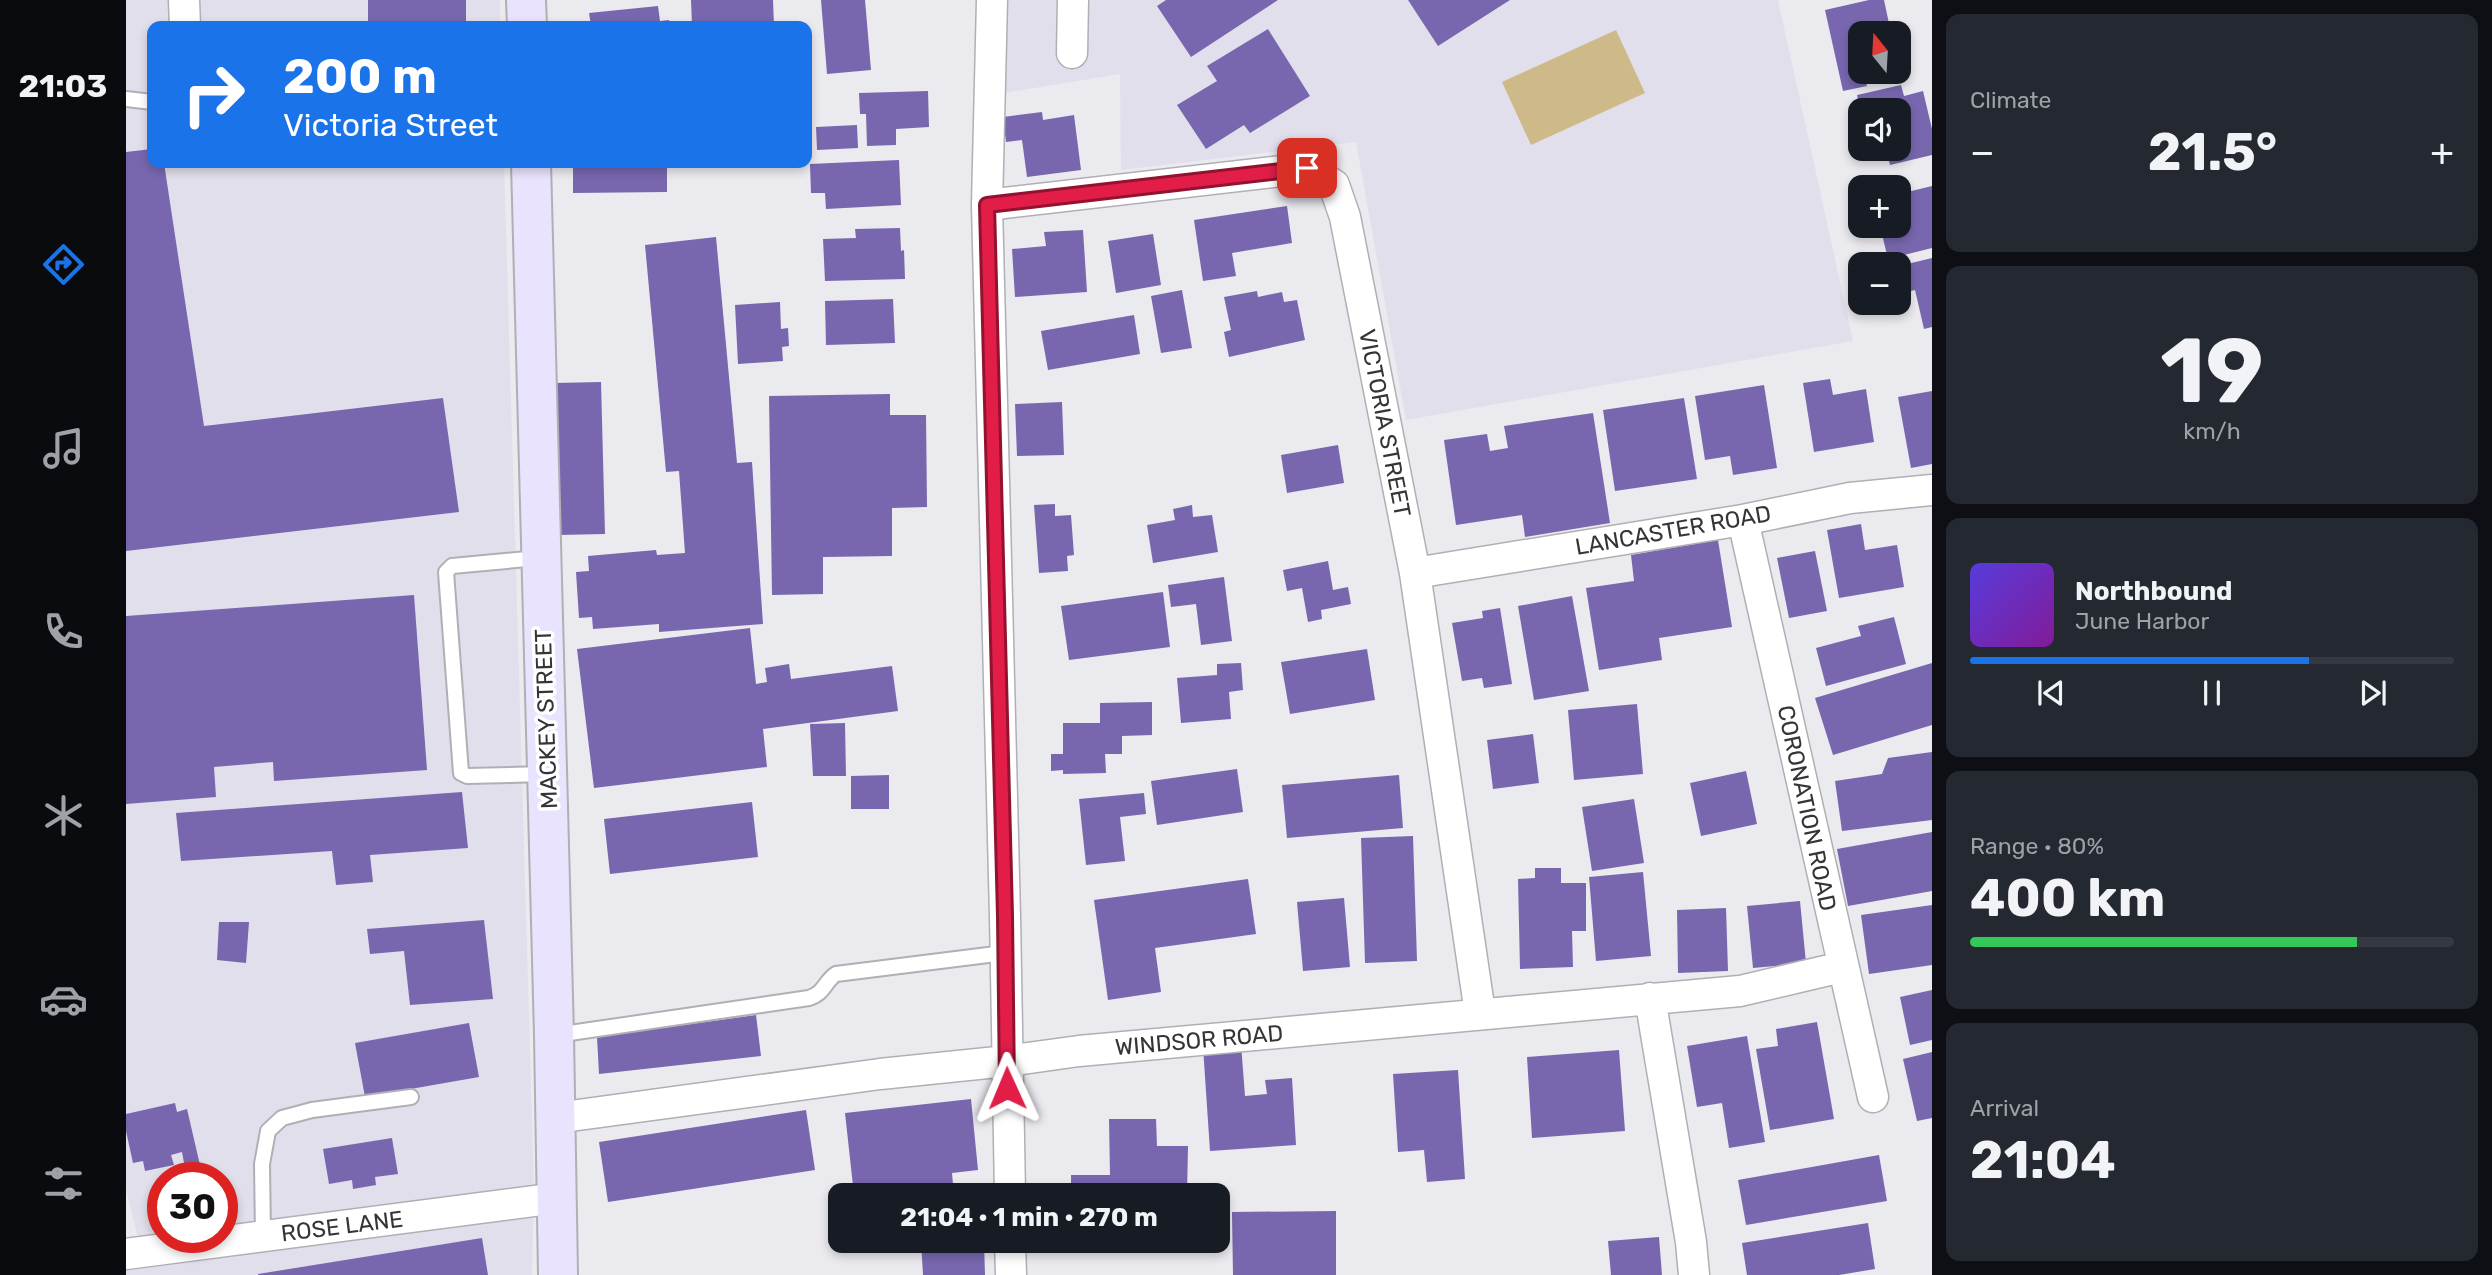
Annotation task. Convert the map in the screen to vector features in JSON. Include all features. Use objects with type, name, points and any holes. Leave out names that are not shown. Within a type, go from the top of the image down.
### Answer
[{"type":"main road","points":[[526,0],[527,21]]},
{"type":"main road","name":"MACKEY STREET","points":[[531,168],[558,1275]]},
{"type":"street","points":[[184,0],[185,21]]},
{"type":"street","points":[[992,0],[987,205],[1010,1183]]},
{"type":"street","points":[[1072,53],[1073,0]]},
{"type":"street","name":"VICTORIA STREET","points":[[987,205],[1307,168],[1334,185],[1345,217],[1415,573],[1480,1013]]},
{"type":"street","name":"LANCASTER ROAD","points":[[1415,573],[1743,520],[1850,498],[1932,490]]},
{"type":"street","name":"CORONATION ROAD","points":[[1743,520],[1873,1097]]},
{"type":"street","name":"WINDSOR ROAD","points":[[556,1118],[880,1074],[1079,1051],[1740,991],[1842,967]]},
{"type":"street","points":[[1650,999],[1691,1242],[1694,1275]]},
{"type":"street","name":"ROSE LANE","points":[[126,1254],[557,1198]]},
{"type":"street","points":[[1010,1253],[1011,1275]]},
{"type":"lane","points":[[126,99],[147,101]]},
{"type":"lane","points":[[542,558],[452,566],[446,572],[461,773],[467,776],[547,774]]},
{"type":"lane","points":[[554,1035],[809,998],[819,995],[829,978],[836,974],[1004,953]]},
{"type":"lane","points":[[263,1236],[262,1164],[268,1131],[282,1118],[312,1110],[411,1097]]},
{"type":"shaded area","points":[[126,0],[500,0],[500,21],[147,21],[147,168],[504,168],[534,1188],[532,1275],[126,1275],[126,1241],[138,1239],[126,1189]]},
{"type":"shaded area","points":[[1004,0],[1778,0],[1853,341],[1406,420],[1356,142],[1121,170],[1120,74],[1003,93]]},
{"type":"shaded area","points":[[1616,30],[1645,93],[1531,145],[1502,82]]},
{"type":"building","points":[[368,0],[466,0],[466,21],[368,21]]},
{"type":"building","points":[[691,0],[773,0],[774,21],[692,21]]},
{"type":"building","points":[[821,0],[865,0],[871,70],[827,74]]},
{"type":"building","points":[[1166,0],[1278,0],[1191,57],[1157,6]]},
{"type":"building","points":[[1408,0],[1510,0],[1438,46]]},
{"type":"building","points":[[1869,0],[1884,0],[1888,21],[1848,21],[1848,84],[1867,86],[1843,91],[1825,10]]},
{"type":"building","points":[[658,6],[660,21],[590,21],[589,13]]},
{"type":"building","points":[[1268,29],[1310,96],[1250,133],[1244,125],[1206,149],[1177,105],[1217,81],[1207,66]]},
{"type":"building","points":[[1901,85],[1904,96],[1923,91],[1932,129],[1932,155],[1911,160],[1911,98],[1858,98],[1857,95]]},
{"type":"building","points":[[928,91],[929,127],[896,129],[896,145],[867,146],[866,114],[860,114],[859,93]]},
{"type":"building","points":[[1042,112],[1043,120],[1074,115],[1081,170],[1027,177],[1022,140],[1006,142],[1003,117]]},
{"type":"building","points":[[857,125],[858,148],[817,150],[816,127]]},
{"type":"building","points":[[147,150],[147,168],[165,168],[204,426],[443,398],[459,512],[126,551],[126,152]]},
{"type":"building","points":[[899,160],[901,205],[826,209],[825,193],[811,193],[812,164]]},
{"type":"building","points":[[1889,161],[1907,161],[1890,165]]},
{"type":"building","points":[[573,168],[667,168],[667,192],[573,193]]},
{"type":"building","points":[[1932,186],[1932,248],[1911,253],[1886,252],[1883,238],[1911,238],[1911,191]]},
{"type":"building","points":[[1287,206],[1292,243],[1232,253],[1236,276],[1203,281],[1194,220]]},
{"type":"building","points":[[900,228],[905,279],[825,281],[823,239],[856,238],[855,229]]},
{"type":"building","points":[[1083,230],[1087,292],[1015,297],[1012,249],[1046,246],[1044,232]]},
{"type":"building","points":[[1153,234],[1161,285],[1116,293],[1108,241]]},
{"type":"building","points":[[716,237],[737,463],[752,462],[763,624],[659,632],[659,624],[593,629],[592,617],[579,618],[576,572],[589,571],[588,556],[656,550],[657,555],[685,553],[679,471],[666,472],[645,245]]},
{"type":"building","points":[[1932,258],[1932,327],[1924,329],[1915,290],[1911,291],[1911,263]]},
{"type":"building","points":[[1182,290],[1192,348],[1161,353],[1151,296]]},
{"type":"building","points":[[1257,291],[1258,297],[1282,292],[1284,302],[1297,300],[1305,340],[1229,357],[1224,332],[1231,330],[1224,297]]},
{"type":"building","points":[[893,299],[895,343],[826,345],[825,301]]},
{"type":"building","points":[[780,302],[781,329],[788,328],[789,346],[782,347],[783,361],[738,364],[735,305]]},
{"type":"building","points":[[1134,315],[1140,354],[1048,370],[1041,331]]},
{"type":"building","points":[[1830,379],[1833,395],[1866,389],[1874,442],[1814,452],[1803,383]]},
{"type":"building","points":[[601,382],[605,534],[558,535],[555,383]]},
{"type":"building","points":[[1764,385],[1777,468],[1733,475],[1730,456],[1705,460],[1695,396]]},
{"type":"building","points":[[1932,391],[1932,464],[1911,468],[1898,397]]},
{"type":"building","points":[[890,394],[890,415],[926,415],[927,507],[892,508],[892,556],[823,557],[823,594],[772,595],[769,396]]},
{"type":"building","points":[[1684,398],[1697,479],[1615,491],[1603,410]]},
{"type":"building","points":[[1062,402],[1064,455],[1017,456],[1015,404]]},
{"type":"building","points":[[1593,413],[1610,523],[1525,537],[1522,515],[1456,525],[1444,440],[1487,434],[1490,451],[1508,448],[1504,426]]},
{"type":"building","points":[[1338,445],[1344,483],[1287,493],[1281,455]]},
{"type":"building","points":[[1055,504],[1055,516],[1071,515],[1074,555],[1067,556],[1068,571],[1039,573],[1034,505]]},
{"type":"building","points":[[1192,505],[1193,517],[1212,515],[1218,552],[1153,563],[1147,525],[1175,520],[1173,509]]},
{"type":"building","points":[[1861,524],[1865,550],[1897,545],[1904,587],[1839,598],[1827,530]]},
{"type":"building","points":[[1718,540],[1732,627],[1659,638],[1662,660],[1599,670],[1586,588],[1634,581],[1631,555]]},
{"type":"building","points":[[1815,551],[1827,611],[1789,618],[1777,558]]},
{"type":"building","points":[[1328,561],[1333,590],[1348,587],[1351,604],[1321,610],[1322,619],[1308,622],[1302,588],[1287,591],[1283,570]]},
{"type":"building","points":[[1224,577],[1232,641],[1201,645],[1196,604],[1171,607],[1168,585]]},
{"type":"building","points":[[1163,592],[1170,647],[1069,660],[1061,606]]},
{"type":"building","points":[[414,595],[427,770],[274,781],[273,762],[214,767],[216,797],[126,804],[126,616]]},
{"type":"building","points":[[1572,596],[1589,691],[1534,700],[1518,606]]},
{"type":"building","points":[[1500,608],[1512,684],[1484,688],[1482,678],[1462,681],[1452,623],[1483,618],[1482,611]]},
{"type":"building","points":[[1894,617],[1906,664],[1826,686],[1816,648],[1861,636],[1858,626]]},
{"type":"building","points":[[750,628],[756,684],[767,682],[765,668],[789,664],[791,679],[892,666],[898,711],[763,729],[767,767],[594,788],[577,649]]},
{"type":"building","points":[[1367,649],[1375,700],[1290,714],[1281,662]]},
{"type":"building","points":[[1241,663],[1243,690],[1229,692],[1231,719],[1181,723],[1177,678],[1217,675],[1217,664]]},
{"type":"building","points":[[1932,663],[1932,725],[1833,755],[1815,698]]},
{"type":"building","points":[[1152,702],[1152,735],[1122,736],[1122,754],[1105,754],[1106,773],[1063,774],[1063,770],[1051,771],[1051,754],[1063,754],[1063,723],[1100,723],[1100,703]]},
{"type":"building","points":[[1637,704],[1643,774],[1574,780],[1568,710]]},
{"type":"building","points":[[845,723],[846,776],[813,776],[810,724]]},
{"type":"building","points":[[1533,734],[1539,783],[1493,789],[1487,740]]},
{"type":"building","points":[[1932,752],[1932,820],[1842,831],[1835,781],[1882,774],[1888,758]]},
{"type":"building","points":[[1237,769],[1243,812],[1157,825],[1151,781]]},
{"type":"building","points":[[1746,771],[1757,824],[1701,836],[1690,783]]},
{"type":"building","points":[[889,775],[889,809],[851,809],[851,776]]},
{"type":"building","points":[[1399,775],[1403,828],[1287,838],[1282,785]]},
{"type":"building","points":[[462,792],[468,848],[370,855],[373,882],[336,885],[332,851],[181,861],[176,813]]},
{"type":"building","points":[[1144,793],[1146,814],[1120,817],[1125,861],[1086,865],[1079,799]]},
{"type":"building","points":[[1634,799],[1644,863],[1592,871],[1582,807]]},
{"type":"building","points":[[752,802],[758,857],[610,874],[604,819]]},
{"type":"building","points":[[1932,832],[1932,891],[1848,906],[1837,849]]},
{"type":"building","points":[[1413,836],[1417,961],[1365,963],[1361,838]]},
{"type":"building","points":[[1535,868],[1561,868],[1561,883],[1586,883],[1586,931],[1572,931],[1573,967],[1520,969],[1518,879],[1535,878]]},
{"type":"building","points":[[1643,872],[1651,956],[1596,961],[1589,877]]},
{"type":"building","points":[[1248,879],[1256,934],[1155,948],[1161,992],[1108,1000],[1094,900]]},
{"type":"building","points":[[1344,898],[1350,967],[1303,971],[1297,902]]},
{"type":"building","points":[[1800,901],[1806,963],[1753,968],[1747,906]]},
{"type":"building","points":[[1932,905],[1932,965],[1869,974],[1861,915]]},
{"type":"building","points":[[1726,908],[1728,971],[1678,973],[1677,910]]},
{"type":"building","points":[[484,920],[493,999],[410,1005],[404,951],[370,954],[367,929]]},
{"type":"building","points":[[219,922],[249,922],[246,963],[217,960]]},
{"type":"building","points":[[1932,990],[1932,1040],[1910,1045],[1900,997]]},
{"type":"building","points":[[756,1015],[761,1056],[599,1074],[597,1037]]},
{"type":"building","points":[[1817,1022],[1834,1119],[1770,1130],[1756,1049],[1778,1046],[1776,1029]]},
{"type":"building","points":[[469,1023],[479,1077],[365,1097],[355,1043]]},
{"type":"building","points":[[1747,1036],[1765,1142],[1729,1148],[1722,1103],[1697,1107],[1687,1046]]},
{"type":"building","points":[[1241,1044],[1245,1096],[1267,1094],[1265,1080],[1292,1078],[1296,1145],[1210,1151],[1203,1047]]},
{"type":"building","points":[[1619,1050],[1625,1131],[1532,1138],[1527,1057]]},
{"type":"building","points":[[1932,1052],[1932,1118],[1917,1121],[1903,1059]]},
{"type":"building","points":[[1458,1070],[1465,1179],[1427,1182],[1424,1150],[1398,1152],[1393,1074]]},
{"type":"building","points":[[971,1099],[978,1170],[952,1173],[953,1183],[853,1183],[845,1113]]},
{"type":"building","points":[[175,1103],[177,1112],[187,1109],[199,1162],[184,1162],[182,1152],[171,1155],[173,1162],[147,1162],[145,1171],[143,1161],[133,1163],[126,1131],[126,1114]]},
{"type":"building","points":[[806,1110],[815,1170],[608,1202],[599,1142]]},
{"type":"building","points":[[1109,1119],[1156,1119],[1157,1146],[1188,1146],[1187,1183],[1071,1183],[1071,1175],[1110,1175]]},
{"type":"building","points":[[392,1138],[398,1174],[375,1177],[376,1185],[353,1189],[352,1180],[329,1184],[323,1149]]},
{"type":"building","points":[[1879,1155],[1887,1201],[1746,1225],[1738,1180]]},
{"type":"building","points":[[1336,1211],[1336,1275],[1233,1275],[1232,1212]]},
{"type":"building","points":[[1868,1223],[1875,1269],[1839,1275],[1747,1275],[1742,1243]]},
{"type":"building","points":[[1659,1237],[1662,1275],[1611,1275],[1608,1241]]},
{"type":"building","points":[[482,1238],[488,1275],[258,1275],[258,1274]]},
{"type":"building","points":[[922,1253],[984,1253],[985,1275],[923,1275]]},
{"type":"route","points":[[1007,1088],[987,205],[1307,168]]}]
